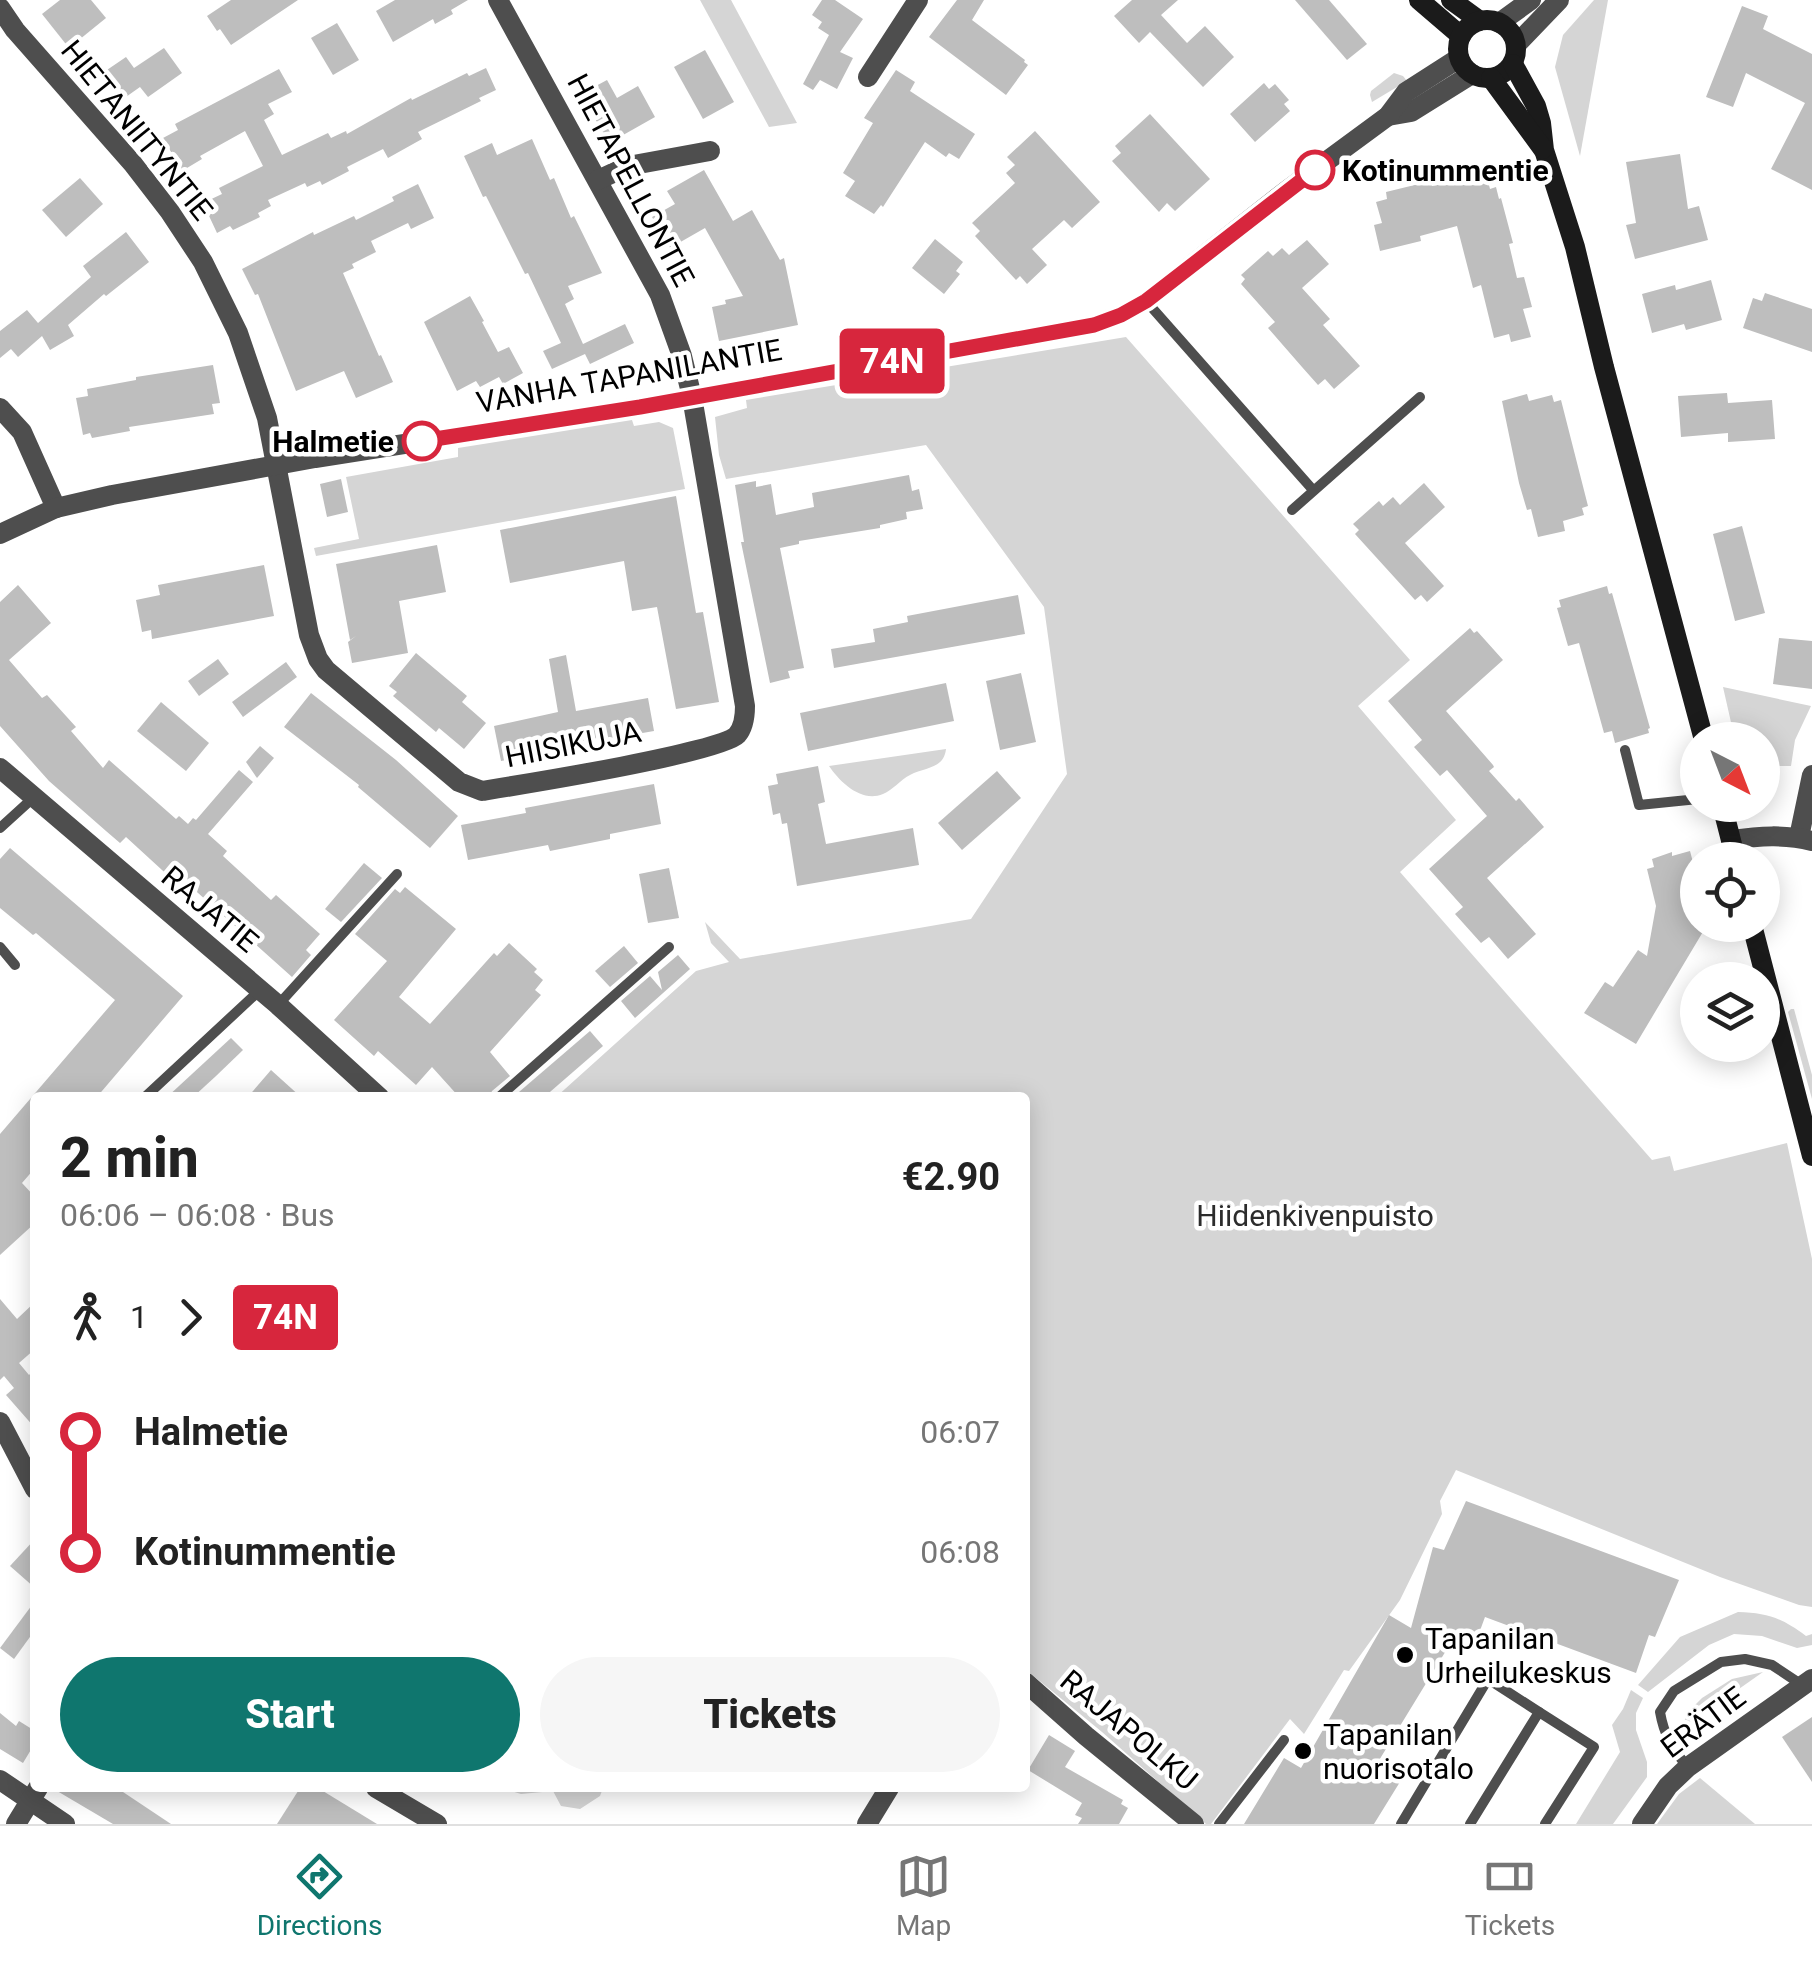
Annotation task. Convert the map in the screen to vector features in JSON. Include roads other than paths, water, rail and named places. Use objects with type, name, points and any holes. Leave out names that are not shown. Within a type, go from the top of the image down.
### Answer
[{"type":"main road","points":[[1419,0],[1544,150]]},
{"type":"main road","points":[[1451,0],[1513,35],[1514,54],[1536,106],[1544,150],[1575,248],[1699,722]]},
{"type":"main road","points":[[1471,62],[1470,26],[1490,22]]},
{"type":"main road","points":[[1471,62],[1505,72],[1514,54]]},
{"type":"main road","points":[[1756,942],[1812,1156]]},
{"type":"street","name":"HIETAPELLONTIE","points":[[498,0],[660,294],[692,397]]},
{"type":"street","points":[[868,77],[918,0]]},
{"type":"street","points":[[1490,22],[1531,0]]},
{"type":"street","points":[[1514,54],[1559,0]]},
{"type":"street","name":"HIETANIITYNTIE","points":[[0,8],[133,164],[196,251],[238,333],[263,405],[276,466]]},
{"type":"street","name":"VANHA TAPANILANTIE","points":[[0,534],[56,508],[112,494],[1094,325],[1146,301],[1388,116],[1406,92],[1471,62]]},
{"type":"street","points":[[598,180],[628,166],[710,151]]},
{"type":"street","name":"HIISIKUJA","points":[[276,466],[309,636],[318,660],[458,782],[482,791],[491,790],[666,757],[726,743],[739,734],[745,706],[692,397]]},
{"type":"street","points":[[0,408],[22,432],[56,508]]},
{"type":"street","name":"RAJATIE","points":[[0,768],[278,1005],[373,1092]]},
{"type":"street","points":[[1752,842],[1765,836],[1805,839],[1812,776]]},
{"type":"street","points":[[0,1422],[30,1479]]},
{"type":"street","name":"ERÄTIE","points":[[1642,1824],[1668,1786],[1688,1767],[1808,1682]]},
{"type":"street","name":"RAJAPOLKU","points":[[1030,1686],[1194,1824]]},
{"type":"street","points":[[0,1780],[34,1794],[65,1824]]},
{"type":"street","points":[[383,1792],[437,1824]]},
{"type":"street","points":[[867,1824],[887,1792]]},
{"type":"street","points":[[16,1824],[34,1794]]},
{"type":"lane","points":[[1146,301],[1313,490]]},
{"type":"lane","points":[[1292,510],[1420,397]]},
{"type":"lane","points":[[1625,750],[1638,805],[1680,801]]},
{"type":"lane","points":[[0,828],[33,798]]},
{"type":"lane","points":[[278,1005],[396,874]]},
{"type":"lane","points":[[505,1092],[669,946]]},
{"type":"lane","points":[[0,947],[15,965]]},
{"type":"lane","points":[[150,1092],[260,990]]},
{"type":"lane","points":[[1688,1767],[1664,1734],[1660,1712],[1674,1691],[1721,1662],[1745,1659],[1772,1665],[1808,1682]]},
{"type":"lane","points":[[1402,1824],[1488,1678],[1594,1747],[1545,1824]]},
{"type":"lane","points":[[1470,1824],[1539,1712]]},
{"type":"lane","points":[[1219,1824],[1284,1740]]},
{"type":"place","name":"Kotinummentie","points":[[1315,170]]},
{"type":"place","name":"Halmetie","points":[[422,441]]},
{"type":"place","name":"Tapanilan Urheilukeskus","points":[[1405,1655]]},
{"type":"place","name":"Tapanilan nuorisotalo","points":[[1303,1751]]},
{"type":"park label","name":"Hiidenkivenpuisto","points":[[1315,1215]]}]
